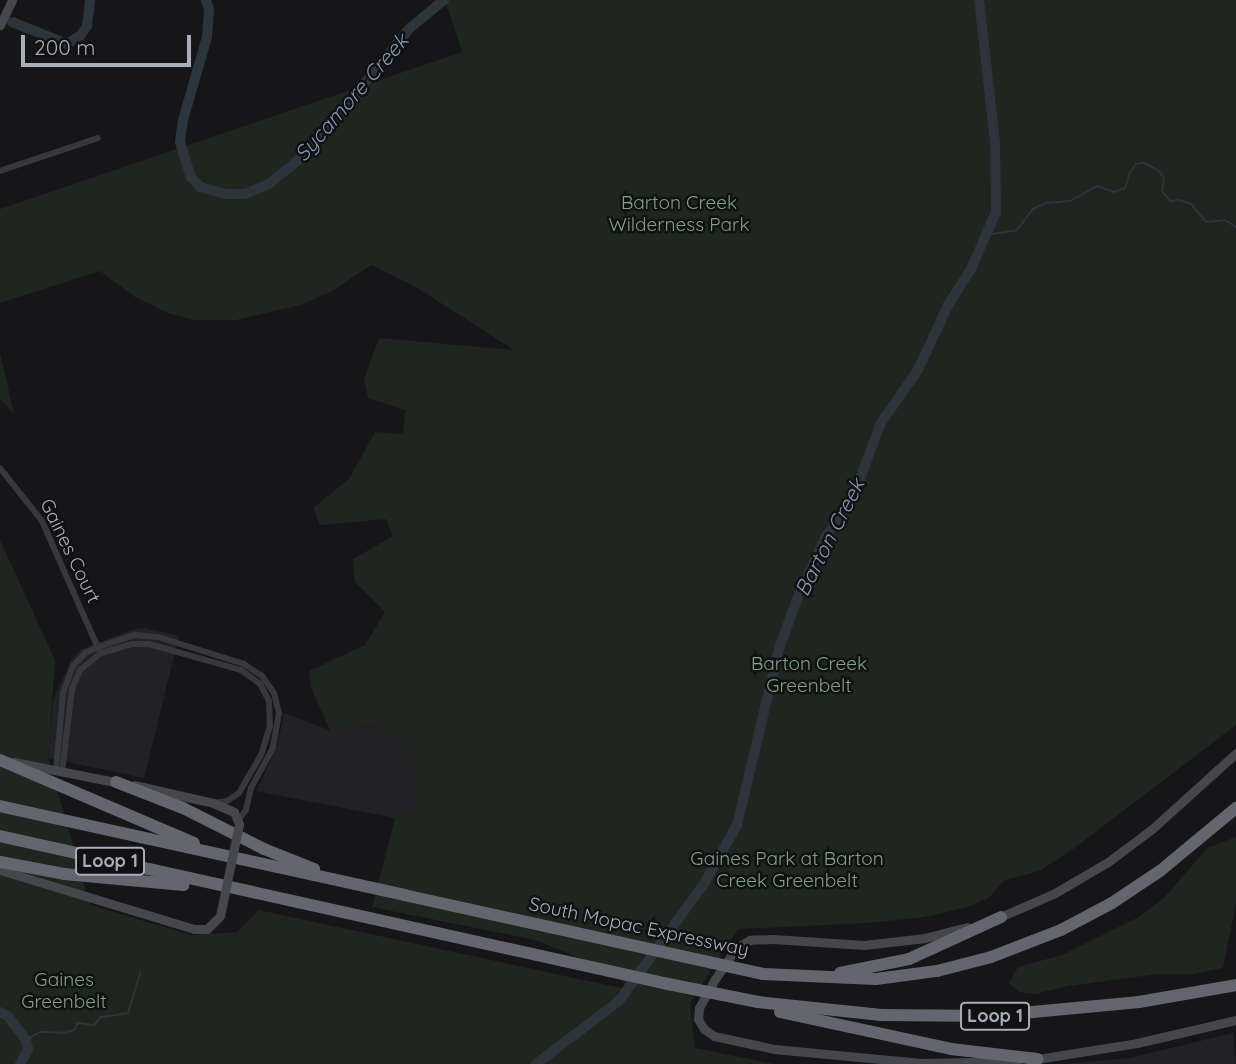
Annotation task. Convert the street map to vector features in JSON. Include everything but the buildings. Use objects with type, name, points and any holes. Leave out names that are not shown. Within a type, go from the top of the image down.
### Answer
[{"type":"highway","points":[[0,759],[216,854]]},
{"type":"highway","points":[[116,782],[183,808],[264,849],[347,883]]},
{"type":"highway","name":"South Mopac Expressway","points":[[0,806],[763,974],[876,979],[917,974],[982,960],[1036,941],[1088,917],[1138,886],[1236,808]]},
{"type":"highway","name":"Loop 1","points":[[0,836],[758,1002],[881,1015],[991,1016],[1139,1002],[1233,986]]},
{"type":"highway","points":[[0,862],[64,874],[220,886]]},
{"type":"highway","points":[[818,977],[909,959],[1001,916]]},
{"type":"highway","points":[[758,1002],[778,1012],[951,1049],[1037,1059]]},
{"type":"main road","points":[[0,25],[12,0]]},
{"type":"main road","points":[[1236,753],[1152,829],[1108,862],[1055,893],[1001,916],[925,937],[864,945],[750,940],[736,948],[715,979],[699,1008],[698,1019],[708,1033],[721,1039],[835,1057],[958,1063],[1037,1059],[1128,1045],[1236,1020]]},
{"type":"main road","points":[[0,759],[214,803],[230,809],[239,822],[220,916],[207,929],[194,929],[0,870]]},
{"type":"street","points":[[0,171],[98,138]]},
{"type":"street","name":"Gaines Court","points":[[0,468],[42,521],[99,650]]},
{"type":"street","points":[[59,771],[65,728],[60,715],[68,676],[78,660],[135,635],[149,635],[243,667],[269,684],[278,704],[273,748],[251,788],[246,810],[239,822]]},
{"type":"street","points":[[214,803],[223,802],[239,793],[268,738],[270,711],[260,684],[243,667]]},
{"type":"street","points":[[254,766],[261,770]]},
{"type":"shaded area","points":[[144,628],[179,636],[144,778],[48,758],[53,700],[71,660],[80,650],[134,629]]},
{"type":"shaded area","points":[[284,713],[329,730],[374,725],[411,751],[421,806],[395,818],[256,791],[277,747]]},
{"type":"shaded area","points":[[1233,1033],[1236,1064],[1063,1064],[1129,1058]]},
{"type":"green space","points":[[445,0],[1236,0],[1236,725],[1072,850],[1039,871],[1003,881],[990,897],[968,907],[924,917],[869,923],[738,929],[690,1003],[695,1048],[774,1064],[0,1064],[0,540],[55,660],[48,758],[90,905],[191,935],[237,932],[259,910],[630,990],[614,972],[535,940],[372,907],[395,818],[420,806],[411,751],[374,725],[330,730],[311,688],[309,671],[365,645],[385,612],[355,582],[353,559],[393,536],[386,519],[320,525],[313,508],[349,479],[375,432],[403,434],[405,410],[368,398],[364,379],[379,338],[514,350],[416,287],[371,265],[334,290],[301,305],[236,320],[193,320],[168,313],[135,297],[100,271],[0,303],[0,209],[462,52]]},
{"type":"green space","points":[[0,353],[6,378],[14,414],[0,399]]},
{"type":"green space","points":[[1236,837],[1236,903],[1223,968],[1194,974],[1158,974],[1068,986],[1035,994],[1019,992],[1009,983],[1018,967],[1062,955],[1137,918],[1164,898],[1207,848]]},
{"type":"waterway","name":"Sycamore Creek","points":[[12,22],[67,44],[80,36],[87,26],[90,0]]},
{"type":"waterway","name":"Sycamore Creek","points":[[206,0],[209,9],[207,37],[183,120],[180,142],[191,177],[200,187],[227,194],[245,194],[269,184],[308,152],[410,28],[444,0]]},
{"type":"waterway","name":"Barton Creek","points":[[536,1064],[619,1001],[705,882],[737,825],[779,649],[797,599],[825,538],[853,497],[881,423],[918,370],[948,305],[971,269],[996,212],[995,142],[979,0]]},
{"type":"waterway","points":[[986,235],[1017,230],[1033,209],[1046,203],[1070,201],[1097,186],[1114,192],[1125,188],[1130,172],[1136,164],[1144,163],[1158,170],[1164,178],[1162,191],[1170,201],[1179,200],[1191,204],[1206,222],[1225,220],[1236,227]]},
{"type":"waterway","points":[[26,1040],[40,1032],[64,1033],[74,1030],[78,1023],[94,1025],[101,1017],[128,1013],[140,973]]},
{"type":"waterway","points":[[0,1012],[8,1016],[26,1040],[28,1049],[20,1064]]},
{"type":"park label","name":"Barton Creek Wilderness Park","points":[[679,214]]},
{"type":"park label","name":"Barton Creek Greenbelt","points":[[809,675]]},
{"type":"park label","name":"Gaines Park at Barton Creek Greenbelt","points":[[787,870]]},
{"type":"park label","name":"Gaines Greenbelt","points":[[64,991]]}]
